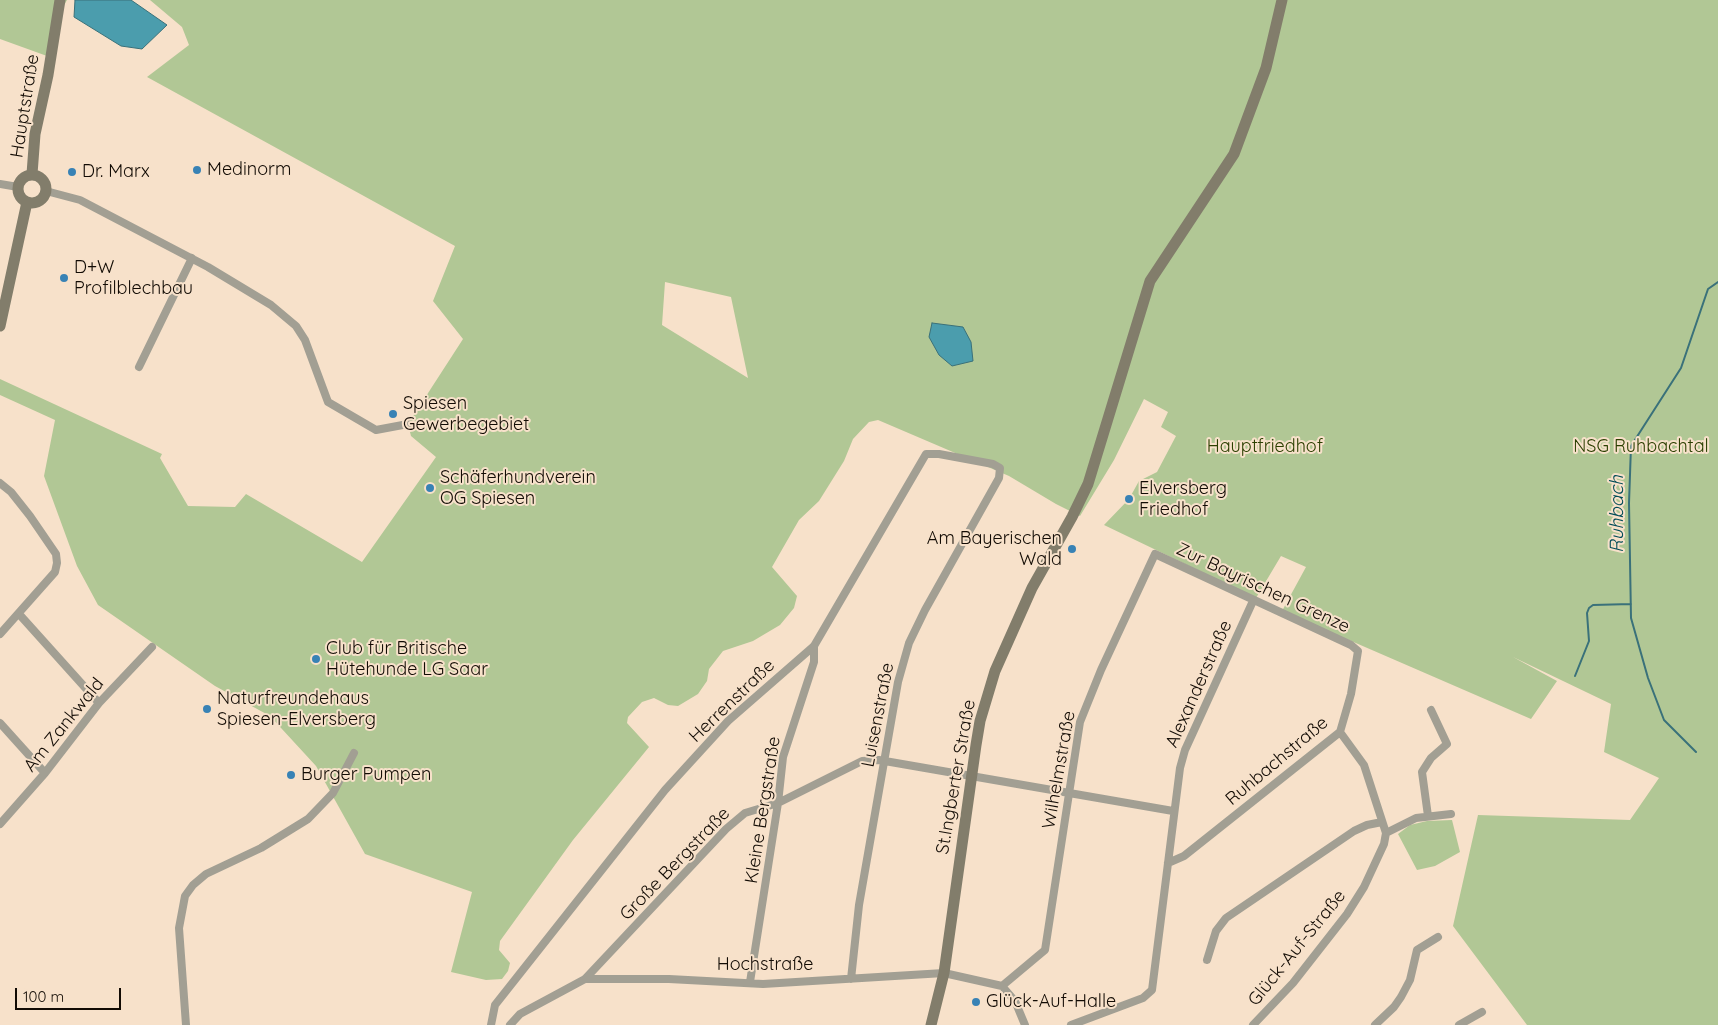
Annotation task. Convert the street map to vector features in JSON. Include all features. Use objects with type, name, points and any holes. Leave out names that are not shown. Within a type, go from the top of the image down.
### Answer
[{"type":"main road","name":"Hauptstraße","points":[[32,174],[33,151],[48,76],[60,0]]},
{"type":"main road","name":"St.Ingberter Straße","points":[[931,1025],[944,973],[980,721],[995,671],[1032,588],[1083,495],[1097,461],[1150,281],[1234,154],[1266,68],[1282,0]]},
{"type":"main road","name":"Hauptstraße","points":[[18,187],[21,179],[32,174],[43,179],[46,191]]},
{"type":"main road","points":[[18,187],[19,194],[27,202],[39,201],[46,191]]},
{"type":"main road","points":[[0,326],[27,202]]},
{"type":"street","points":[[0,184],[18,187]]},
{"type":"street","points":[[46,191],[80,200],[192,258],[271,305],[296,326],[305,340],[328,402],[376,430],[408,424]]},
{"type":"street","points":[[139,366],[192,258]]},
{"type":"street","name":"Herrenstraße","points":[[491,1025],[495,1005],[666,790],[728,721],[814,646],[926,454],[939,454],[993,464],[1000,468],[999,478]]},
{"type":"street","name":"Luisenstraße","points":[[851,979],[859,905],[898,682],[909,643],[925,610],[999,478]]},
{"type":"street","points":[[0,483],[11,492],[30,516],[56,554],[57,562],[56,572],[0,634]]},
{"type":"street","name":"Zur Bayrischen Grenze","points":[[1155,554],[1351,645],[1358,651]]},
{"type":"street","name":"Wilhelmstraße","points":[[1002,986],[1045,950],[1080,722],[1088,699],[1155,554]]},
{"type":"street","name":"Alexanderstraße","points":[[1071,1025],[1143,998],[1152,990],[1180,768],[1185,750],[1253,601]]},
{"type":"street","points":[[19,614],[99,703]]},
{"type":"street","name":"Kleine Bergstraße","points":[[750,982],[778,803],[783,757],[814,662],[814,646]]},
{"type":"street","name":"Am Zankwald","points":[[0,824],[46,774],[99,703],[152,647]]},
{"type":"street","name":"Ruhbachstraße","points":[[1168,863],[1184,856],[1340,732],[1351,694],[1358,651]]},
{"type":"street","points":[[1428,816],[1422,772],[1431,758],[1447,744],[1431,710]]},
{"type":"street","points":[[0,723],[46,774]]},
{"type":"street","points":[[1340,732],[1364,765],[1375,794],[1386,833],[1405,822],[1428,816],[1451,814]]},
{"type":"street","points":[[186,1025],[179,928],[185,896],[193,885],[206,874],[261,848],[308,819],[333,793],[354,753]]},
{"type":"street","name":"Große Bergstraße","points":[[510,1025],[520,1014],[585,979],[726,829],[745,814],[778,803],[862,761],[884,761],[1174,811]]},
{"type":"street","points":[[1207,960],[1216,931],[1226,918],[1367,824],[1382,822]]},
{"type":"street","name":"Glück-Auf-Straße","points":[[1253,1025],[1293,983],[1356,901],[1380,853],[1386,833]]},
{"type":"street","points":[[1375,1025],[1394,1007],[1406,987],[1417,950],[1438,937]]},
{"type":"street","name":"Hochstraße","points":[[585,979],[669,979],[763,984],[944,973],[1002,986]]},
{"type":"street","points":[[1002,986],[1015,1001],[1025,1025]]},
{"type":"street","points":[[1459,1025],[1482,1012]]},
{"type":"green space","points":[[0,0],[67,0],[53,25],[47,56],[0,39]]},
{"type":"green space","points":[[150,0],[1718,0],[1718,1025],[1527,1025],[1453,926],[1478,815],[1630,820],[1659,778],[1604,752],[1611,704],[1513,657],[1557,681],[1531,719],[1282,611],[1306,567],[1281,556],[1256,598],[1104,525],[1129,499],[1139,481],[1157,472],[1176,436],[1161,427],[1168,412],[1144,399],[1114,460],[1080,516],[1009,476],[878,420],[869,422],[853,439],[844,461],[819,501],[799,520],[772,567],[797,596],[794,608],[780,625],[753,641],[723,651],[709,669],[707,681],[698,694],[678,706],[668,705],[654,698],[642,702],[628,717],[627,723],[649,747],[573,840],[500,941],[499,950],[510,963],[508,971],[502,979],[486,980],[451,972],[472,892],[365,854],[316,766],[270,716],[215,686],[98,605],[77,566],[44,476],[55,420],[0,395],[0,379],[162,454],[160,458],[188,506],[235,507],[246,494],[362,562],[436,457],[411,436],[408,424],[463,339],[433,301],[455,246],[147,77],[189,45],[182,27]],"holes":[[[665,282],[731,297],[748,378],[662,325]]]},
{"type":"green space","points":[[1452,820],[1460,852],[1435,866],[1417,870],[1398,834],[1410,825],[1427,821]]},
{"type":"water","points":[[75,0],[131,0],[167,25],[142,49],[121,46],[74,17]]},
{"type":"water","points":[[932,323],[963,327],[971,342],[973,361],[952,366],[939,355],[929,337]]},
{"type":"waterway","name":"Ruhbach","points":[[1696,752],[1664,720],[1648,678],[1631,618],[1629,503],[1631,446],[1681,368],[1708,289],[1718,282]]},
{"type":"waterway","points":[[1575,676],[1589,641],[1587,613],[1589,608],[1593,605],[1631,604]]},
{"type":"place","name":"Medinorm","points":[[197,170]]},
{"type":"place","name":"Dr. Marx","points":[[72,172]]},
{"type":"place","name":"D+W Profilblechbau","points":[[64,278]]},
{"type":"place","name":"Spiesen Gewerbegebiet","points":[[393,414]]},
{"type":"place","name":"Schäferhundverein OG Spiesen","points":[[430,488]]},
{"type":"place","name":"Elversberg Friedhof","points":[[1129,499]]},
{"type":"place","name":"Am Bayerischen Wald","points":[[1072,549]]},
{"type":"place","name":"Club für Britische Hütehunde LG Saar","points":[[316,659]]},
{"type":"place","name":"Naturfreundehaus Spiesen-Elversberg","points":[[207,709]]},
{"type":"place","name":"Burger Pumpen","points":[[291,775]]},
{"type":"place","name":"Glück-Auf-Halle","points":[[976,1002]]},
{"type":"park label","name":"Hauptfriedhof","points":[[1265,447]]},
{"type":"park label","name":"NSG Ruhbachtal","points":[[1641,447]]}]
